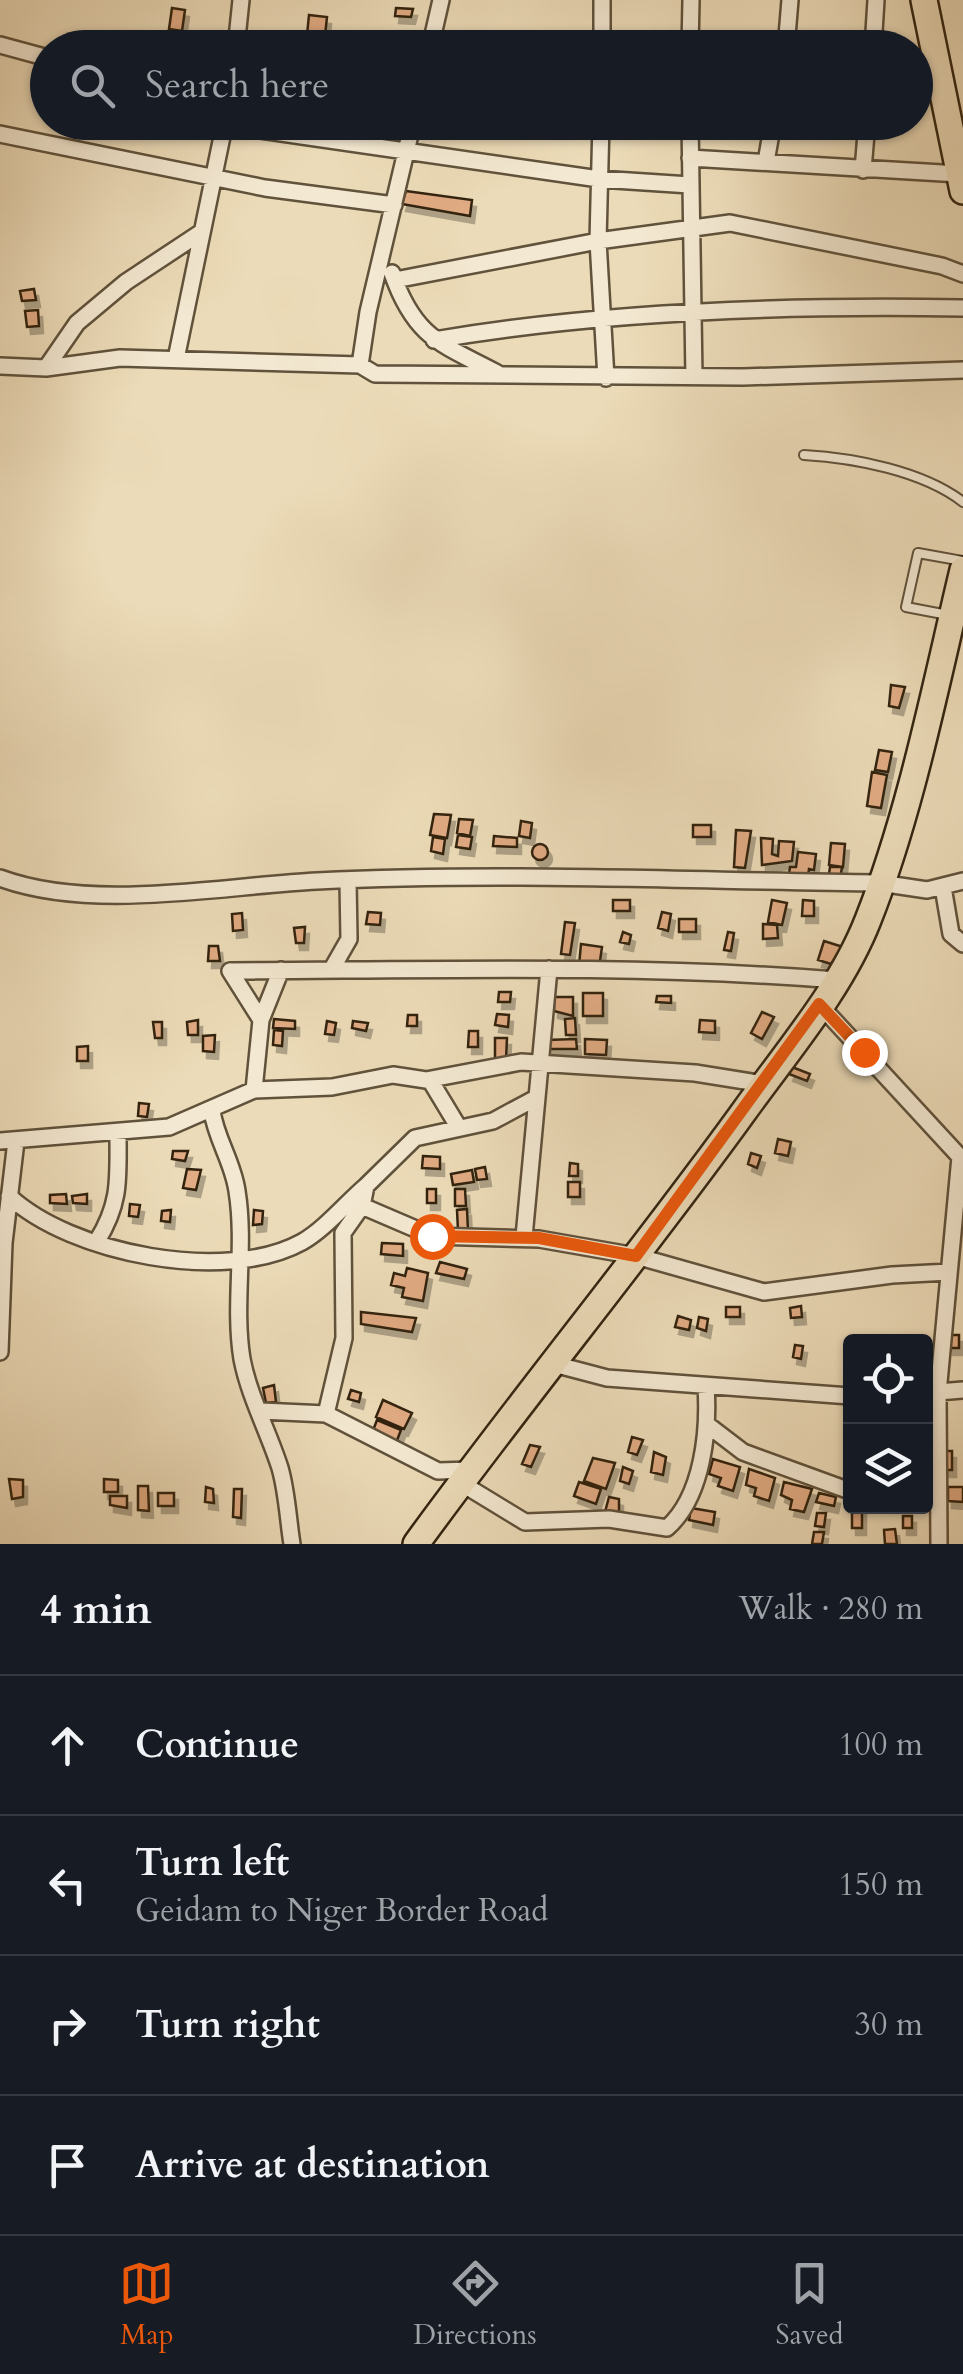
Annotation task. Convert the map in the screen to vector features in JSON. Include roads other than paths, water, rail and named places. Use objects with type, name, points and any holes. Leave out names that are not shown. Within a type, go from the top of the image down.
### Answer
[{"type":"main road","points":[[929,1],[961,172]]},
{"type":"main road","points":[[416,1544],[550,1362],[636,1256],[836,980],[868,922],[963,570]]},
{"type":"street","points":[[434,30],[441,0]]},
{"type":"street","points":[[602,0],[602,30]]},
{"type":"street","points":[[691,30],[692,0]]},
{"type":"street","points":[[788,30],[790,0]]},
{"type":"street","points":[[874,30],[876,0]]},
{"type":"street","points":[[236,30],[237,5]]},
{"type":"street","points":[[0,46],[30,54]]},
{"type":"street","points":[[0,134],[30,140]]},
{"type":"street","points":[[31,140],[265,188],[394,205]]},
{"type":"street","points":[[176,360],[222,140]]},
{"type":"street","points":[[326,140],[600,179],[690,185]]},
{"type":"street","points":[[360,365],[368,312],[386,252],[409,140]]},
{"type":"street","points":[[601,140],[598,241],[606,378]]},
{"type":"street","points":[[690,140],[694,377]]},
{"type":"street","points":[[766,162],[770,140]]},
{"type":"street","points":[[863,170],[866,140]]},
{"type":"street","points":[[690,158],[863,170],[961,172]]},
{"type":"street","points":[[395,280],[690,226],[750,224],[963,274]]},
{"type":"street","points":[[46,368],[77,323],[126,282],[200,233]]},
{"type":"street","points":[[386,252],[411,319],[434,340],[501,374]]},
{"type":"street","points":[[434,340],[498,328],[603,321],[864,306],[963,308]]},
{"type":"street","points":[[0,366],[46,368],[120,358],[360,365],[375,374],[606,378],[963,370]]},
{"type":"street","points":[[0,878],[28,888],[85,895],[348,881],[880,883],[908,890],[944,888],[963,881]]},
{"type":"street","points":[[332,967],[349,939],[348,881]]},
{"type":"street","points":[[944,888],[951,934],[963,944]]},
{"type":"street","points":[[349,939],[374,967]]},
{"type":"street","points":[[261,1020],[230,971],[332,967],[712,970],[836,980]]},
{"type":"street","points":[[524,1237],[549,969]]},
{"type":"street","points":[[254,1090],[261,1020],[281,970]]},
{"type":"street","points":[[819,1004],[962,1157],[954,1267],[933,1387]]},
{"type":"street","points":[[0,1352],[9,1196],[8,1141],[168,1128],[254,1090],[332,1086],[393,1075],[430,1080],[510,1064],[695,1073],[764,1084]]},
{"type":"street","points":[[430,1080],[459,1128]]},
{"type":"street","points":[[9,1196],[23,1209],[97,1242],[154,1258],[214,1262],[281,1250],[305,1241],[415,1138],[493,1121],[534,1099]]},
{"type":"street","points":[[212,1111],[214,1129],[229,1154],[243,1257],[239,1319],[243,1362],[281,1470],[292,1544]]},
{"type":"street","points":[[97,1242],[114,1215],[118,1196],[118,1134]]},
{"type":"street","points":[[326,1414],[344,1338],[344,1233],[362,1206],[366,1186]]},
{"type":"street","points":[[362,1206],[432,1236],[524,1237],[636,1256],[764,1292],[954,1267]]},
{"type":"street","points":[[550,1362],[607,1378],[843,1396]]},
{"type":"street","points":[[261,1411],[326,1414],[438,1472],[466,1476],[525,1522],[608,1519],[667,1528],[675,1521],[696,1475],[709,1426],[706,1386]]},
{"type":"street","points":[[933,1393],[963,1390]]},
{"type":"street","points":[[709,1426],[743,1452],[843,1488]]},
{"type":"street","points":[[933,1509],[940,1544]]},
{"type":"lane","points":[[804,455],[860,462],[947,489],[963,502]]},
{"type":"lane","points":[[952,616],[906,608],[918,553],[963,561]]}]
